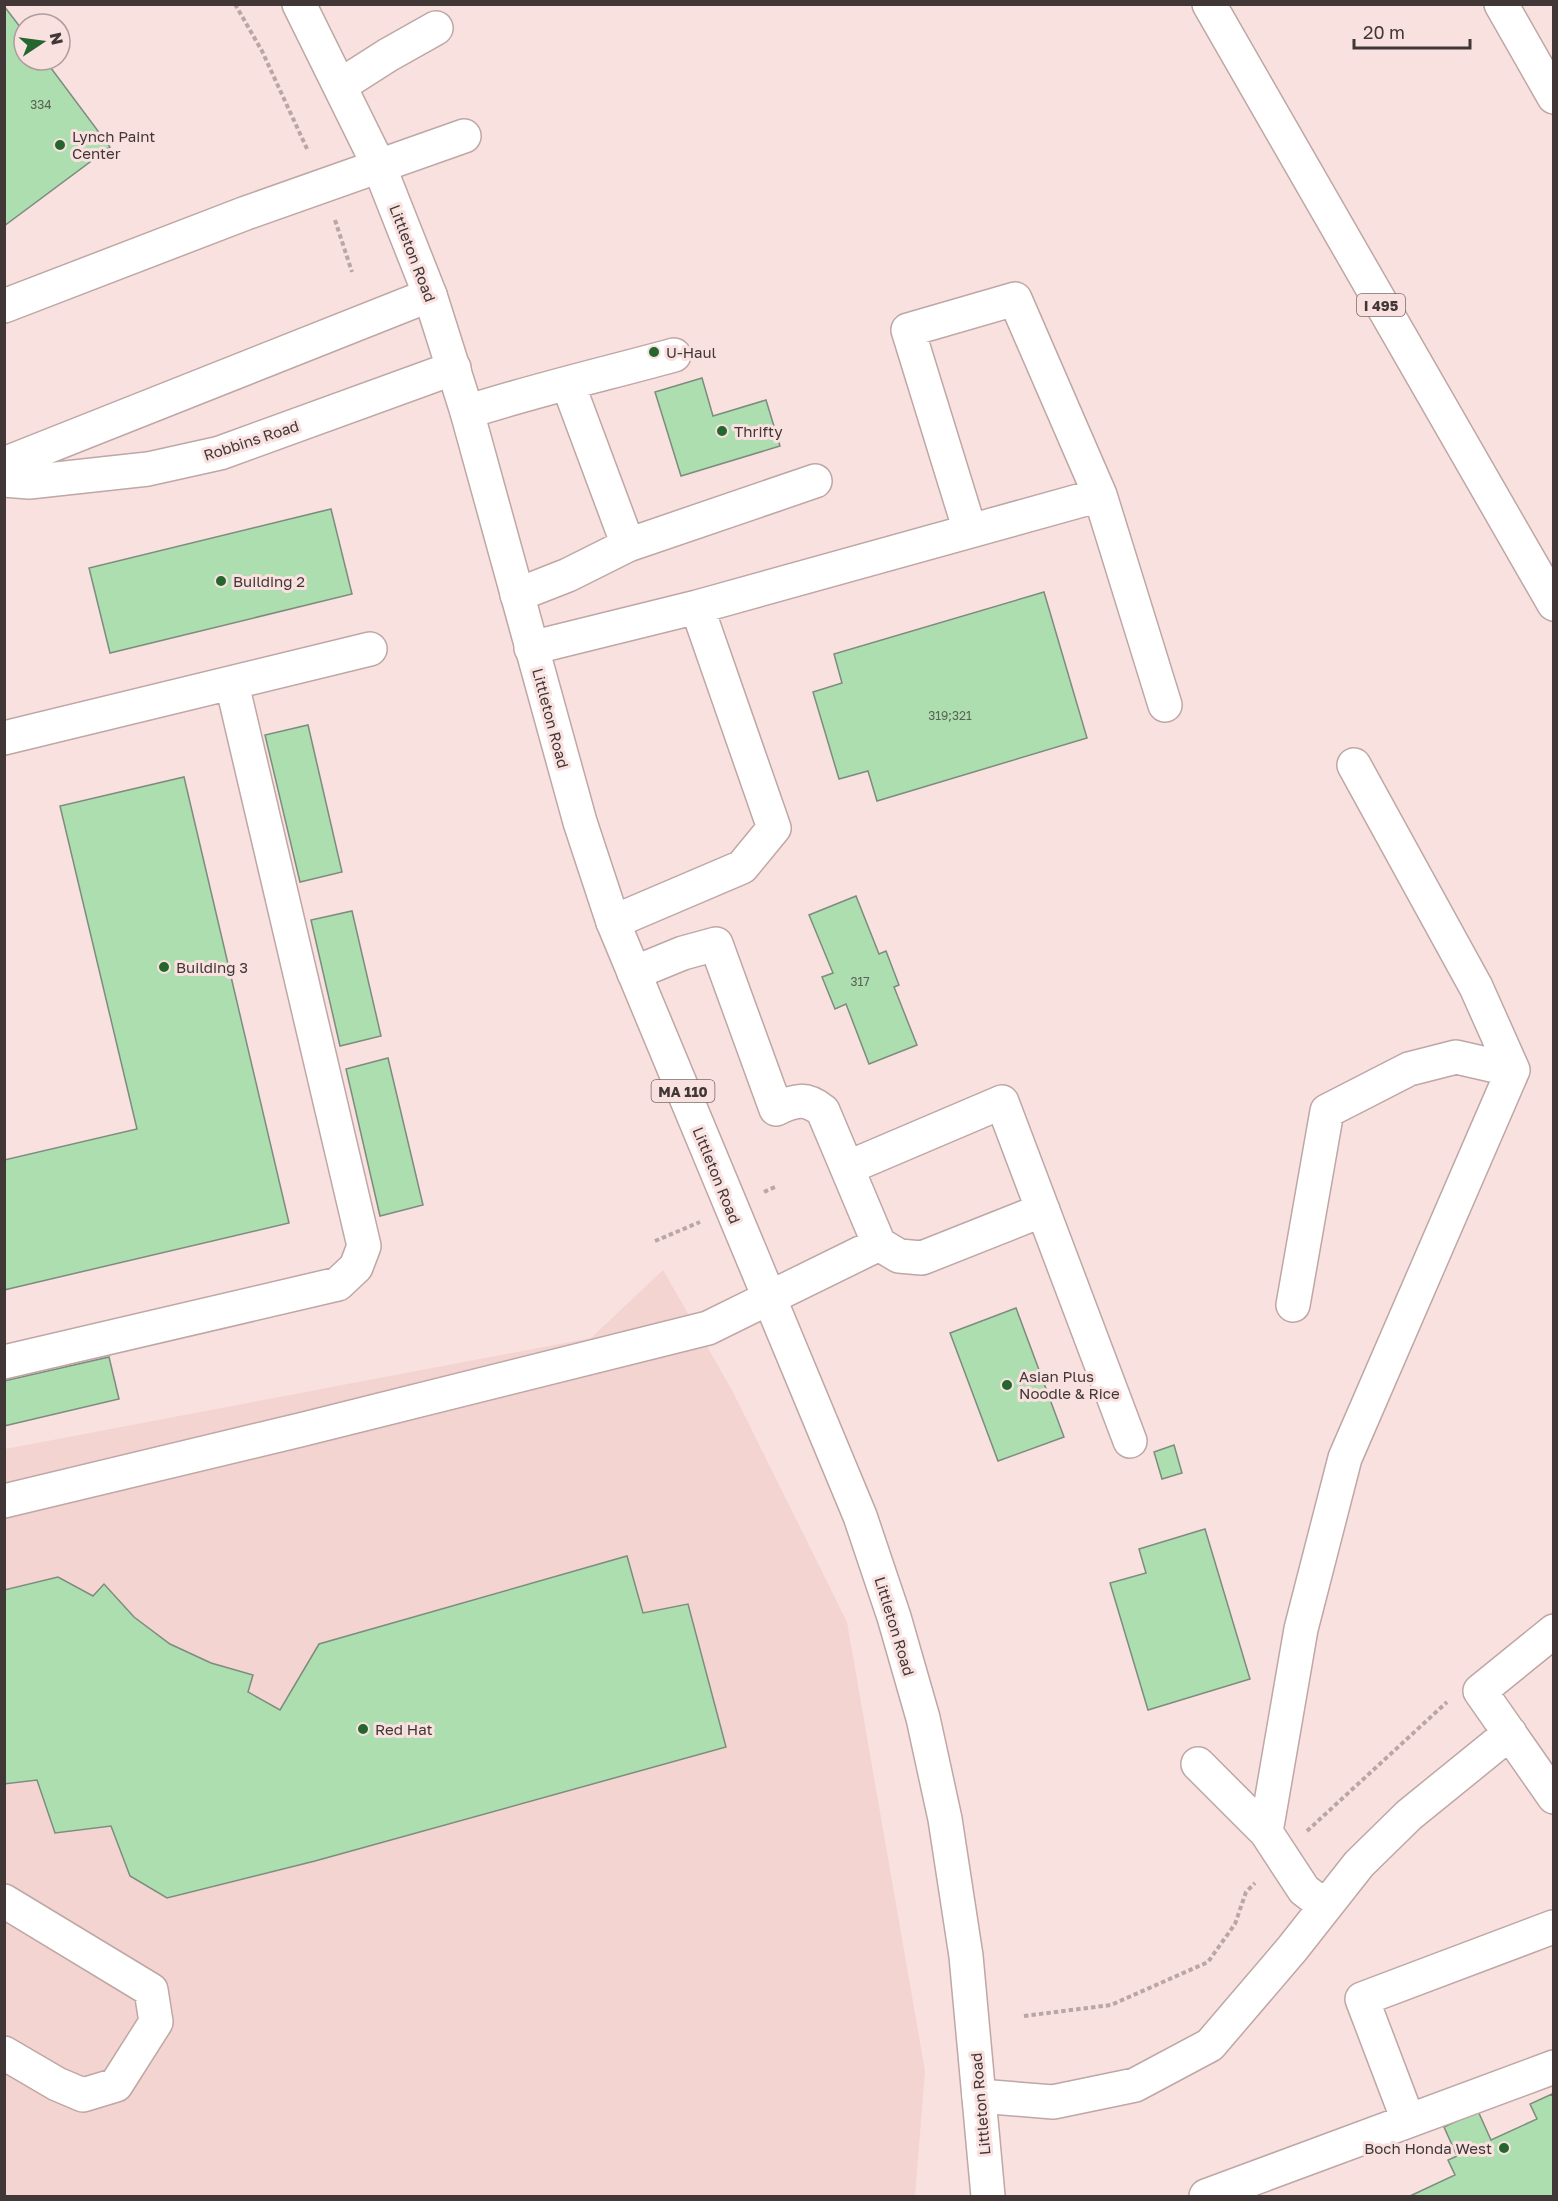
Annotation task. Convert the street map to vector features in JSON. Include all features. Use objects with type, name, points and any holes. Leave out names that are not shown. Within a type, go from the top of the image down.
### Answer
[{"type":"main road","name":"Littleton Road","points":[[299,4],[379,166],[429,295],[454,368],[580,822],[613,922],[860,1516],[894,1617],[922,1718],[945,1819],[966,1956],[988,2196]]},
{"type":"main road","name":"I 495","points":[[1209,4],[1554,604]]},
{"type":"main road","points":[[1501,4],[1554,97]]},
{"type":"main road","points":[[341,85],[436,28]]},
{"type":"main road","points":[[4,306],[246,213],[464,136]]},
{"type":"main road","points":[[4,464],[429,295]]},
{"type":"main road","points":[[970,531],[908,330],[1015,299],[1100,495],[1165,705]]},
{"type":"main road","points":[[467,412],[516,396],[674,355]]},
{"type":"main road","name":"Robbins Road","points":[[4,480],[29,482],[148,469],[219,453],[454,368]]},
{"type":"main road","points":[[568,384],[628,545]]},
{"type":"main road","points":[[517,595],[568,575],[628,545],[815,481]]},
{"type":"main road","points":[[531,648],[697,607],[1100,495]]},
{"type":"main road","points":[[613,922],[741,867],[774,828],[697,607]]},
{"type":"main road","points":[[4,738],[370,649]]},
{"type":"main road","points":[[4,1362],[338,1284],[356,1267],[364,1246],[232,684]]},
{"type":"main road","points":[[1274,1844],[1301,1629],[1345,1458],[1513,1070],[1476,987],[1354,765]]},
{"type":"main road","points":[[634,974],[683,953],[716,944],[776,1109],[792,1102],[812,1102],[823,1111],[879,1244],[899,1256],[922,1258],[1043,1210]]},
{"type":"main road","points":[[1293,1305],[1326,1111],[1409,1069],[1456,1057],[1513,1070]]},
{"type":"main road","points":[[847,1168],[1002,1102],[1130,1441]]},
{"type":"main road","points":[[4,1500],[300,1430],[708,1328],[879,1244]]},
{"type":"main road","points":[[1554,1631],[1480,1691],[1554,1797]]},
{"type":"main road","points":[[979,2096],[1053,2102],[1135,2085],[1210,2045],[1292,1949],[1359,1864],[1409,1815],[1510,1733]]},
{"type":"main road","points":[[1198,1764],[1274,1844],[1304,1890],[1325,1906]]},
{"type":"main road","points":[[4,1900],[151,1990],[156,2022],[116,2085],[83,2095],[57,2084],[4,2053]]},
{"type":"main road","points":[[1408,2120],[1362,1999],[1553,1927]]},
{"type":"main road","points":[[1206,2196],[1554,2067]]},
{"type":"path","points":[[235,4],[262,51],[324,186],[352,272]]},
{"type":"path","points":[[1024,2016],[1111,2005],[1208,1962],[1235,1924],[1246,1892],[1274,1844],[1327,1812],[1448,1701]]},
{"type":"shaded area","points":[[663,1270],[732,1390],[847,1622],[925,2071],[915,2196],[5,2196],[5,1449],[591,1338]]},
{"type":"building","points":[[4,6],[12,16],[12,72],[54,72],[110,147],[4,226]]},
{"type":"building","name":"Thrifty","points":[[702,378],[713,416],[766,400],[780,446],[681,476],[655,392]]},
{"type":"building","name":"Building 2","points":[[331,509],[352,594],[110,653],[89,568]]},
{"type":"building","points":[[1044,592],[1087,738],[877,801],[868,771],[839,779],[813,692],[842,683],[834,654]]},
{"type":"building","points":[[308,725],[342,872],[300,882],[265,735]]},
{"type":"building","name":"Building 3","points":[[184,777],[289,1223],[4,1290],[4,1160],[137,1129],[60,806]]},
{"type":"building","points":[[856,896],[879,954],[886,951],[899,985],[894,987],[917,1045],[869,1064],[846,1004],[835,1009],[822,977],[833,973],[809,915]]},
{"type":"building","points":[[352,911],[381,1036],[340,1046],[311,920]]},
{"type":"building","points":[[388,1058],[423,1205],[380,1216],[346,1069]]},
{"type":"building","name":"Asian Plus Noodle & Rice","points":[[1016,1308],[1064,1437],[998,1461],[950,1333]]},
{"type":"building","points":[[109,1357],[119,1399],[4,1426],[4,1381]]},
{"type":"building","points":[[1174,1445],[1182,1473],[1162,1479],[1154,1452]]},
{"type":"building","points":[[1205,1529],[1250,1679],[1148,1710],[1110,1583],[1146,1573],[1139,1549]]},
{"type":"building","name":"Red Hat","points":[[627,1556],[643,1613],[688,1604],[726,1747],[315,1861],[167,1898],[130,1876],[111,1826],[55,1833],[37,1780],[4,1784],[4,1590],[58,1577],[93,1596],[104,1584],[134,1617],[170,1644],[211,1663],[253,1675],[248,1692],[280,1710],[319,1644]]},
{"type":"building","name":"Boch Honda West","points":[[1552,2094],[1554,2098],[1554,2196],[1410,2196],[1455,2175],[1448,2160],[1457,2156],[1444,2127],[1478,2111],[1491,2140],[1537,2119],[1530,2104]]},
{"type":"place","name":"Lynch Paint Center","points":[[60,145]]},
{"type":"place","name":"U-Haul","points":[[654,352]]},
{"type":"place","name":"Thrifty","points":[[722,431]]},
{"type":"place","name":"Building 2","points":[[221,581]]},
{"type":"place","name":"Building 3","points":[[164,967]]},
{"type":"place","name":"Asian Plus Noodle & Rice","points":[[1007,1385]]},
{"type":"place","name":"Red Hat","points":[[363,1729]]},
{"type":"place","name":"Boch Honda West","points":[[1504,2148]]}]
